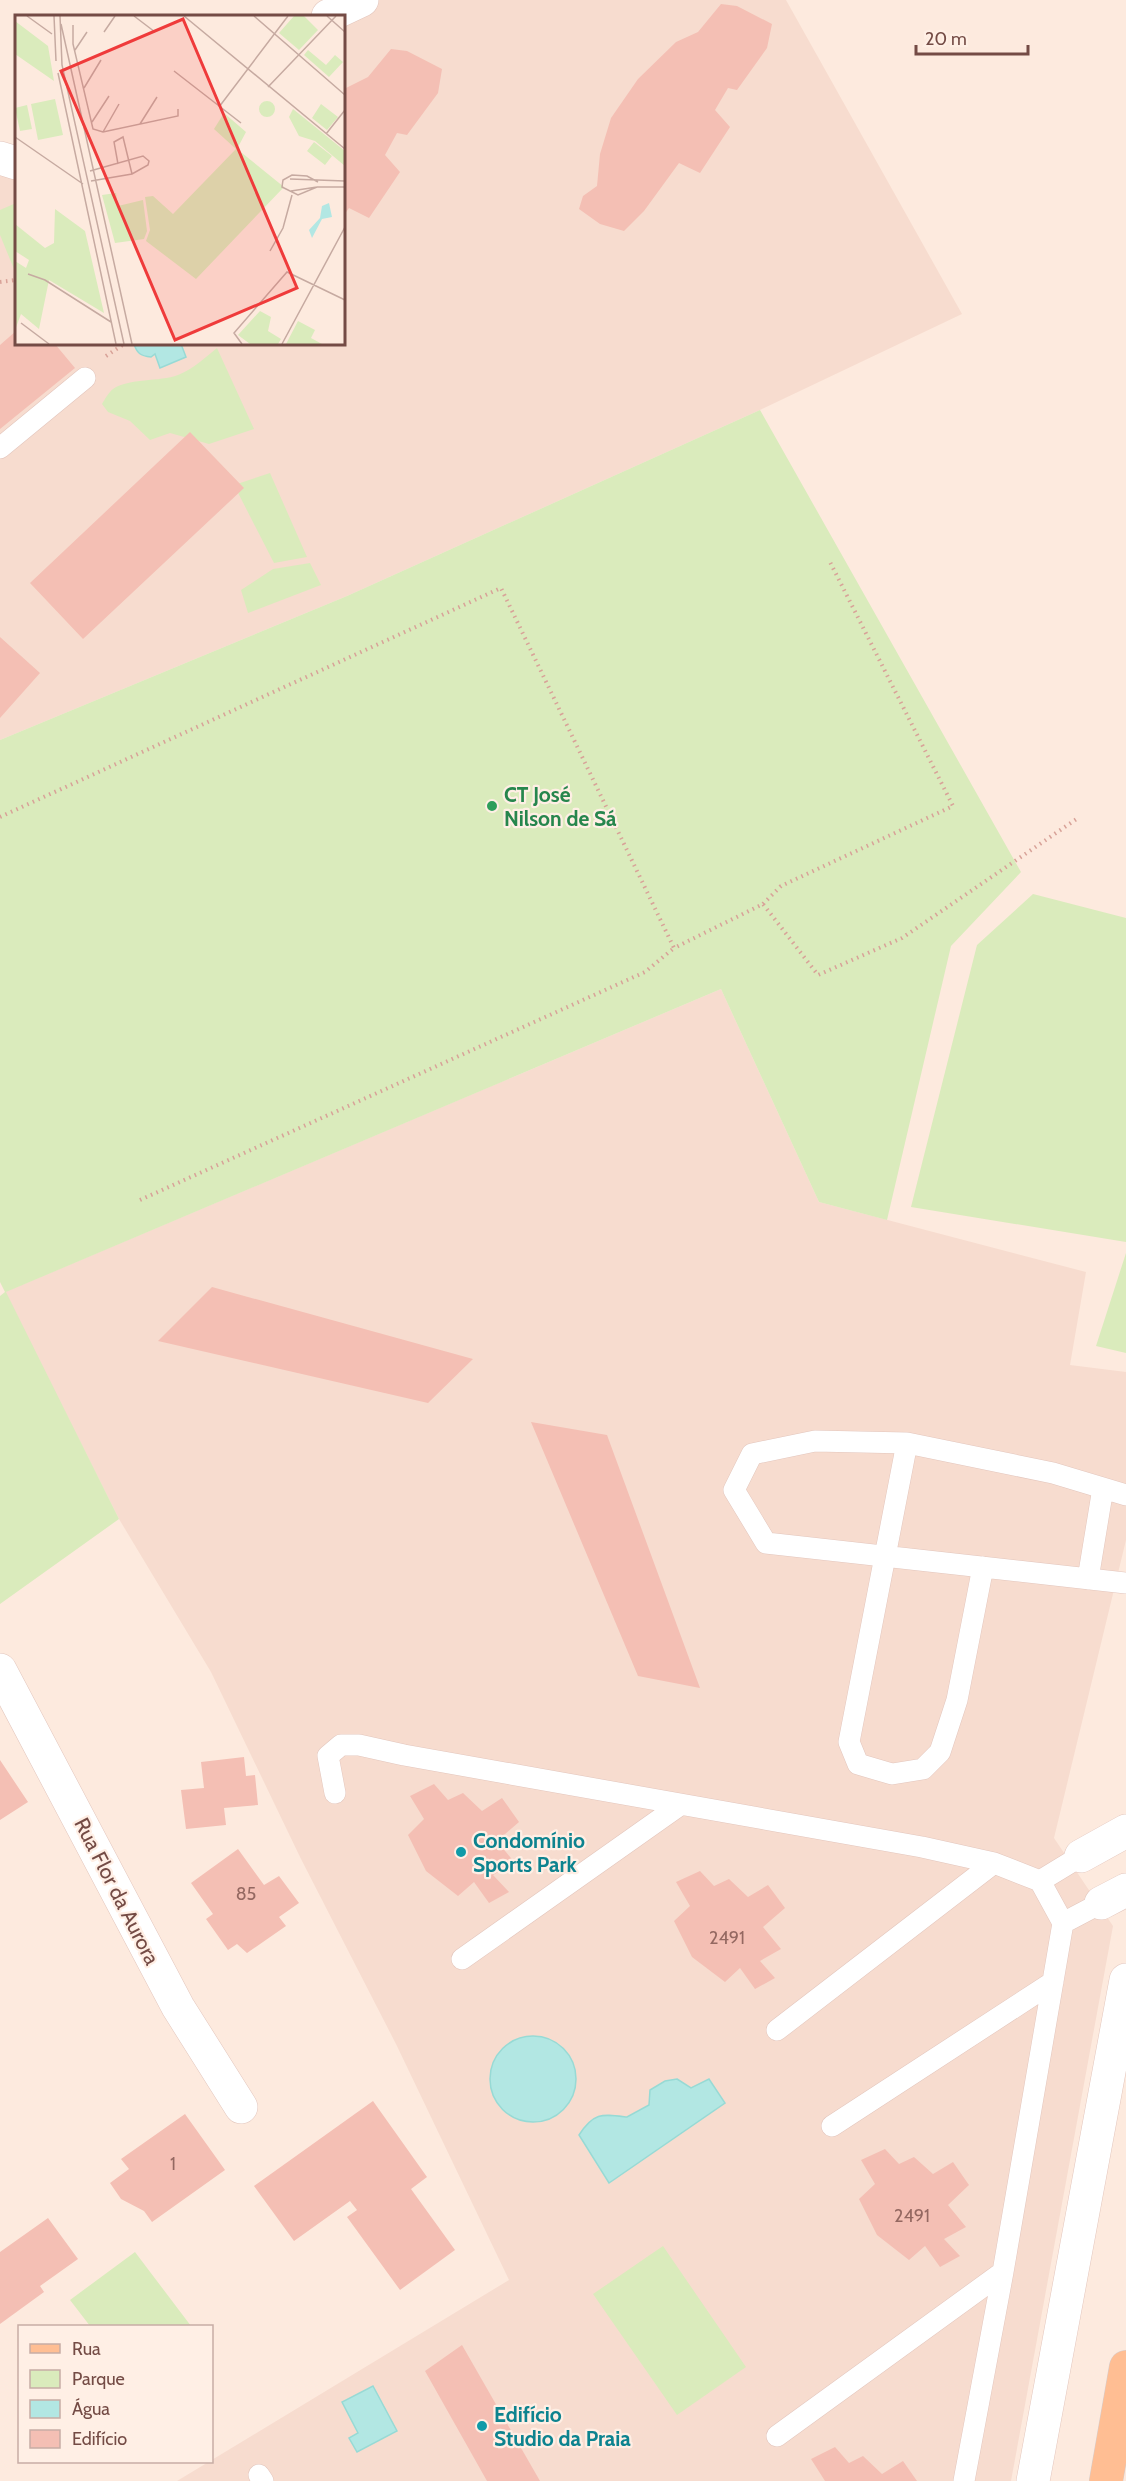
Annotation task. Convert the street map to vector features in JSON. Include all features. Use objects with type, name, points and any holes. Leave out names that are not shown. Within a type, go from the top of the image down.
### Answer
[{"type":"main road","points":[[1106,2481],[1126,2367]]},
{"type":"street","points":[[330,15],[362,0]]},
{"type":"street","points":[[0,158],[15,163]]},
{"type":"street","name":"Rua Flor da Aurora","points":[[1,1675],[150,1955],[206,2054],[241,2107]]},
{"type":"street","points":[[1081,1856],[1126,1831]]},
{"type":"street","points":[[1033,2481],[1126,1980]]},
{"type":"lane","points":[[0,448],[85,378]]},
{"type":"lane","points":[[1126,1495],[1053,1473],[907,1443],[815,1441],[752,1454],[734,1490],[766,1543],[1126,1583]]},
{"type":"lane","points":[[907,1443],[849,1742],[858,1764],[891,1774],[923,1769],[940,1752],[957,1700],[983,1567]]},
{"type":"lane","points":[[1088,1579],[1103,1488]]},
{"type":"lane","points":[[335,1793],[328,1756],[341,1745],[359,1745],[404,1755],[922,1847],[994,1863],[1040,1881],[1063,1923],[1003,2272],[964,2481]]},
{"type":"lane","points":[[462,1959],[680,1805]]},
{"type":"lane","points":[[1040,1881],[1081,1856]]},
{"type":"lane","points":[[777,2030],[994,1863]]},
{"type":"lane","points":[[1063,1923],[1113,1897]]},
{"type":"lane","points":[[832,2126],[1053,1982]]},
{"type":"lane","points":[[777,2436],[1003,2272]]},
{"type":"path","points":[[0,282],[15,280]]},
{"type":"path","points":[[140,1200],[645,972],[674,948],[763,904],[781,886],[953,806],[830,562]]},
{"type":"path","points":[[0,817],[501,588],[674,948]]},
{"type":"path","points":[[763,904],[818,975],[902,938],[1078,818]]},
{"type":"shaded area","points":[[371,0],[786,0],[962,314],[760,410],[347,596],[0,740],[0,169],[15,162],[15,345],[345,345],[345,15]]},
{"type":"shaded area","points":[[721,989],[819,1202],[1086,1272],[1070,1365],[1126,1372],[1126,1540],[1054,1838],[1113,1926],[1011,2481],[177,2481],[207,2463],[213,2463],[213,2459],[509,2280],[396,2044],[301,1859],[211,1672],[119,1519],[5,1292]]},
{"type":"green space","points":[[15,203],[15,272],[0,235],[0,210]]},
{"type":"green space","points":[[217,348],[254,429],[209,444],[170,433],[150,440],[130,421],[108,412],[102,404],[112,390],[120,386],[178,375]]},
{"type":"green space","name":"CT José Nilson de Sá","points":[[760,410],[1021,872],[951,946],[887,1220],[819,1202],[721,989],[6,1292],[119,1519],[0,1604],[0,1296],[5,1292],[0,1282],[0,740],[347,596]]},
{"type":"green space","points":[[270,473],[307,557],[274,563],[234,485]]},
{"type":"green space","points":[[310,563],[321,585],[248,613],[241,590],[273,569]]},
{"type":"green space","points":[[1033,894],[1126,918],[1126,1242],[911,1207],[977,945]]},
{"type":"green space","points":[[1126,1253],[1126,1353],[1096,1346]]},
{"type":"green space","points":[[663,2246],[746,2367],[677,2415],[593,2294]]},
{"type":"green space","points":[[135,2252],[190,2325],[89,2325],[70,2300]]},
{"type":"water","points":[[134,345],[181,345],[186,357],[160,368],[155,354],[151,357],[138,352]]},
{"type":"water","points":[[533,2036],[557,2043],[569,2055],[576,2079],[569,2103],[557,2115],[533,2122],[509,2115],[497,2103],[490,2079],[497,2055],[509,2043]]},
{"type":"water","points":[[677,2079],[691,2088],[709,2079],[725,2103],[609,2183],[579,2135],[594,2118],[605,2115],[627,2117],[649,2105],[650,2090],[665,2081]]},
{"type":"water","points":[[373,2386],[397,2431],[357,2452],[349,2438],[358,2433],[342,2402]]},
{"type":"building","points":[[721,4],[737,6],[772,24],[767,48],[737,90],[728,88],[715,110],[730,127],[700,173],[679,163],[644,211],[624,231],[600,224],[579,209],[583,196],[597,186],[600,154],[611,118],[638,79],[676,42],[698,32]]},
{"type":"building","points":[[391,49],[407,51],[442,69],[438,93],[407,135],[397,133],[385,155],[400,172],[369,218],[349,208],[345,214],[345,88],[368,77]]},
{"type":"building","points":[[15,332],[15,345],[56,345],[75,368],[0,429],[0,345]]},
{"type":"building","points":[[190,432],[244,488],[83,639],[30,583]]},
{"type":"building","points":[[0,637],[40,673],[0,718]]},
{"type":"building","points":[[212,1287],[473,1359],[428,1403],[158,1341]]},
{"type":"building","points":[[531,1422],[607,1435],[700,1688],[638,1676]]},
{"type":"building","points":[[244,1757],[246,1776],[255,1775],[258,1805],[224,1808],[226,1825],[186,1829],[181,1790],[204,1788],[201,1762]]},
{"type":"building","points":[[0,1760],[28,1802],[0,1820]]},
{"type":"building","name":"Condomínio Sports Park","points":[[434,1784],[448,1800],[463,1793],[482,1811],[502,1798],[519,1822],[497,1841],[515,1863],[493,1875],[509,1892],[489,1903],[474,1882],[458,1896],[426,1871],[408,1835],[424,1819],[410,1796]]},
{"type":"building","points":[[238,1849],[264,1885],[279,1876],[299,1903],[279,1917],[286,1926],[247,1953],[237,1944],[228,1950],[206,1919],[213,1914],[191,1883]]},
{"type":"building","points":[[700,1871],[714,1886],[729,1879],[748,1897],[768,1885],[785,1908],[763,1927],[781,1949],[760,1961],[775,1978],[755,1989],[740,1968],[725,1982],[692,1957],[674,1921],[690,1906],[676,1882]]},
{"type":"building","points":[[373,2101],[427,2177],[411,2189],[455,2250],[400,2290],[347,2217],[357,2210],[350,2201],[294,2241],[254,2186]]},
{"type":"building","points":[[185,2114],[225,2170],[152,2222],[144,2211],[121,2199],[110,2183],[129,2169],[121,2159]]},
{"type":"building","points":[[885,2149],[899,2164],[914,2157],[933,2174],[953,2162],[969,2185],[948,2205],[966,2227],[944,2239],[960,2256],[940,2267],[925,2246],[909,2260],[877,2235],[859,2199],[875,2184],[861,2160]]},
{"type":"building","points":[[48,2218],[78,2259],[40,2286],[44,2292],[0,2324],[0,2252]]},
{"type":"building","name":"Edifício Studio da Praia","points":[[462,2345],[540,2481],[487,2481],[425,2371]]},
{"type":"building","points":[[835,2447],[849,2463],[863,2456],[882,2474],[903,2461],[917,2481],[825,2481],[811,2459]]},
{"type":"place","name":"CT José Nilson de Sá","points":[[492,806]]},
{"type":"place","name":"Condomínio Sports Park","points":[[461,1852]]},
{"type":"place","name":"Edifício Studio da Praia","points":[[482,2426]]}]
